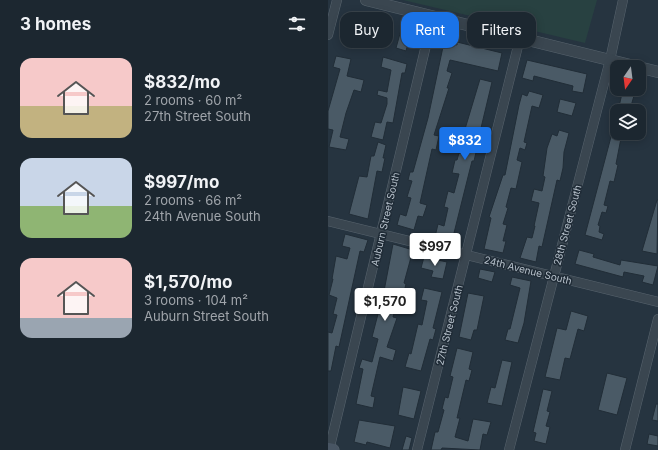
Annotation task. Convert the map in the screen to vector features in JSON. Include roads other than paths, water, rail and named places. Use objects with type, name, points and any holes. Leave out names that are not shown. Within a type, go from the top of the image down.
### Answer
[{"type":"main road","points":[[328,449],[333,450]]},
{"type":"street","points":[[328,36],[337,0]]},
{"type":"street","points":[[366,0],[416,12]]},
{"type":"street","name":"28th Street South","points":[[509,450],[610,60],[623,0]]},
{"type":"street","points":[[536,42],[610,60]]},
{"type":"street","name":"Auburn Street South","points":[[328,442],[331,442],[425,48]]},
{"type":"street","name":"27th Street South","points":[[417,450],[518,48]]},
{"type":"street","points":[[646,69],[658,72]]},
{"type":"street","name":"24th Avenue South","points":[[328,221],[658,302]]},
{"type":"street","points":[[625,450],[658,319]]}]
